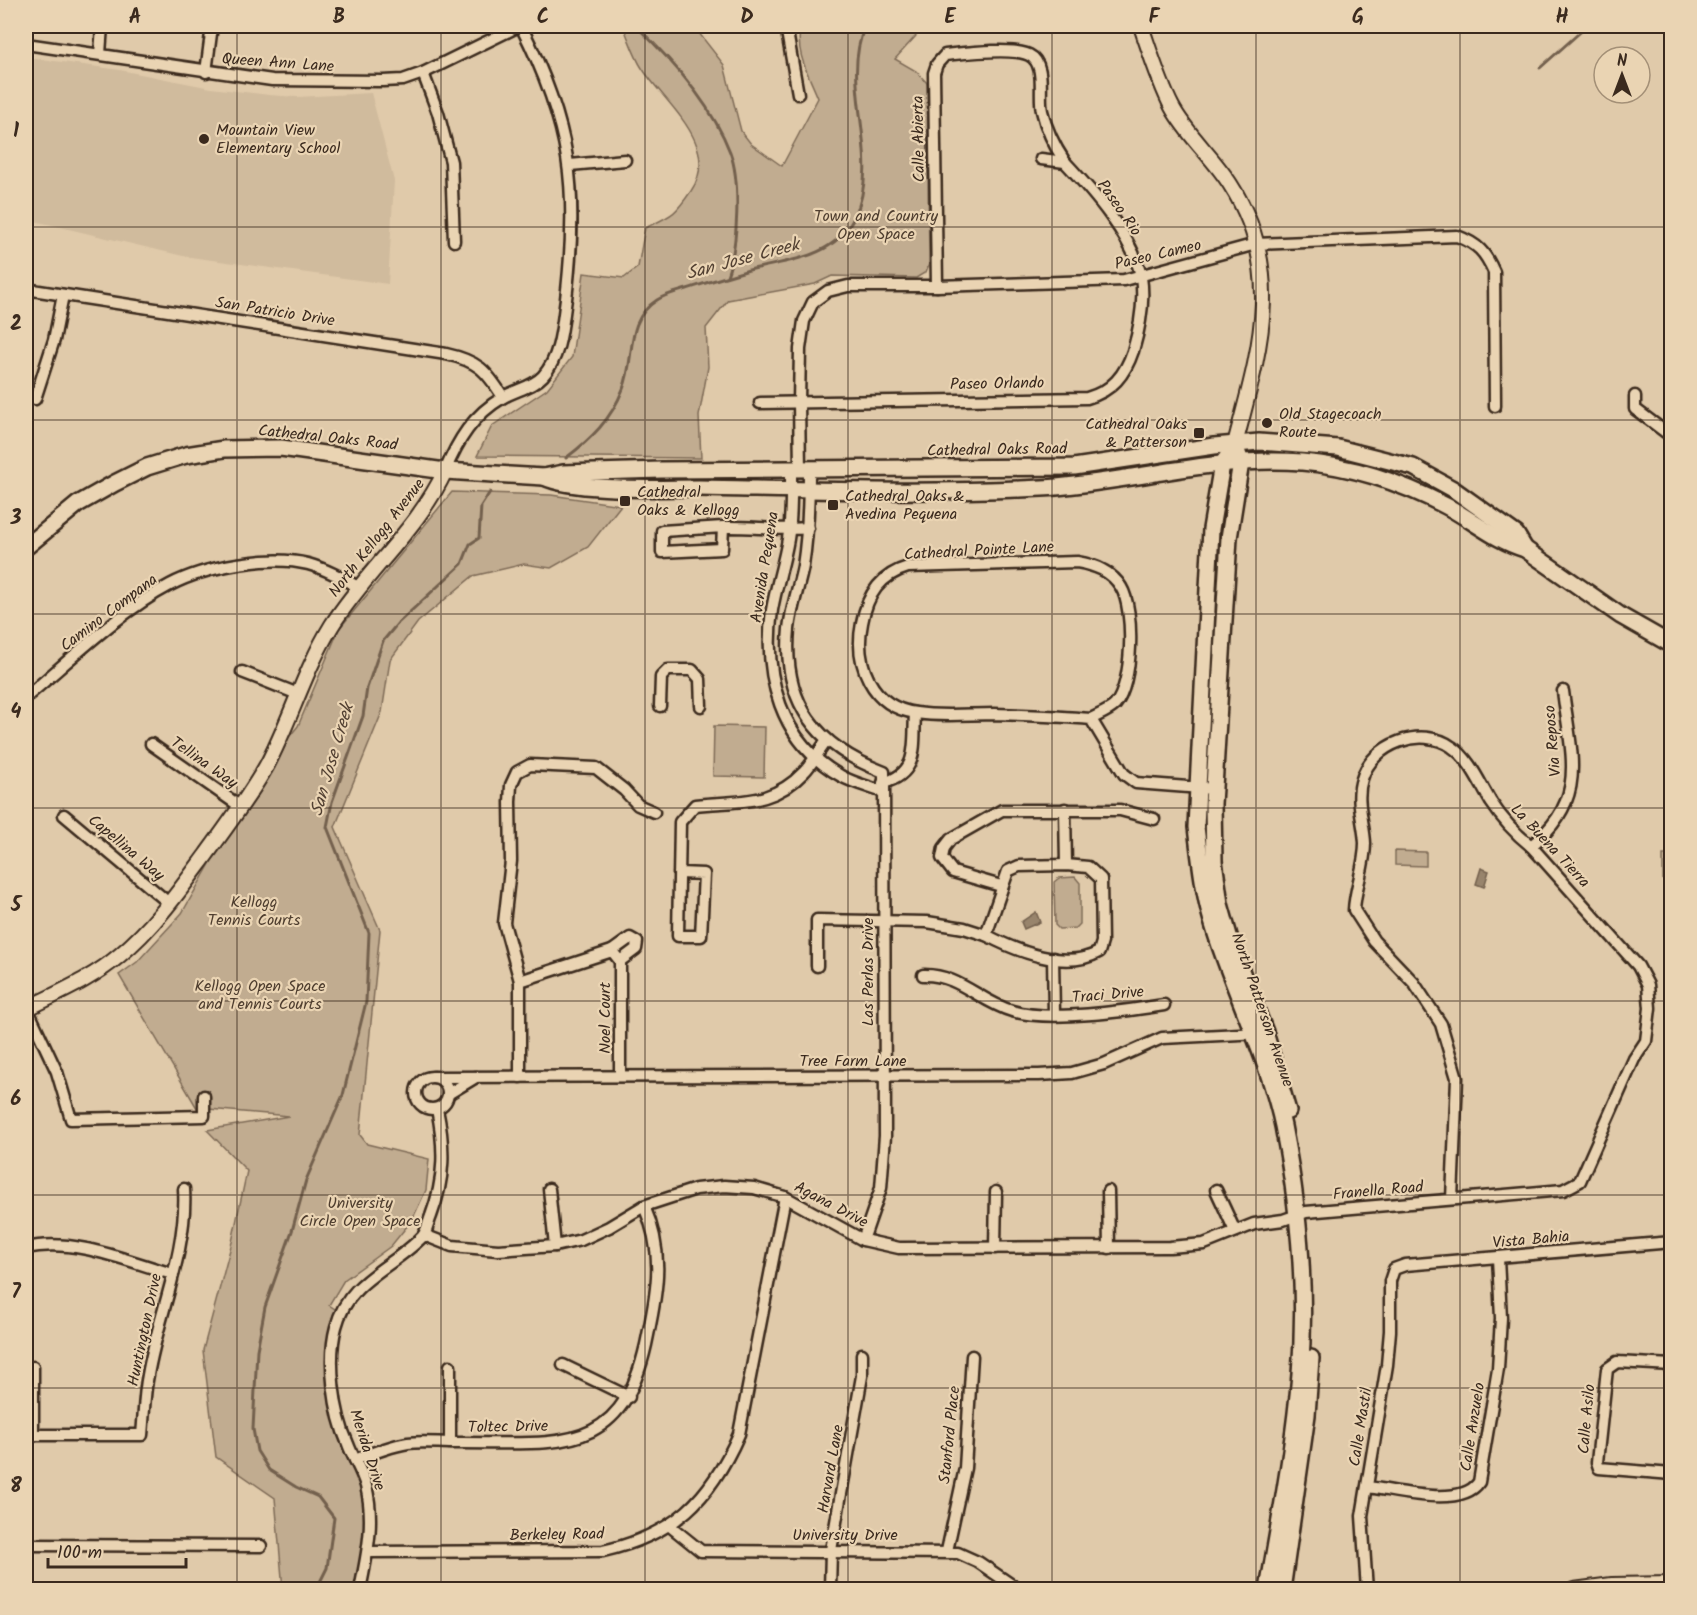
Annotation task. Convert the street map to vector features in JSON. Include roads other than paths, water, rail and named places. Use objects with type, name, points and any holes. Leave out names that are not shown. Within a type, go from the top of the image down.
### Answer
[{"type":"main road","name":"Cathedral Oaks Road","points":[[26,547],[94,494],[147,467],[186,455],[224,449],[281,448],[445,471],[544,477],[563,473],[1074,467],[1259,442],[1338,448],[1413,467],[1453,489],[1516,534],[1525,549]]},
{"type":"main road","name":"North Patterson Avenue","points":[[1235,444],[1240,462],[1229,538],[1214,789],[1214,861],[1220,904],[1260,1033],[1283,1125],[1302,1213],[1312,1274],[1310,1383],[1282,1590]]},
{"type":"main road","name":"North Patterson Avenue","points":[[1235,444],[1222,464],[1211,529],[1196,827],[1206,898],[1223,954],[1260,1033]]},
{"type":"main road","name":"Cathedral Oaks Road","points":[[544,477],[559,484],[974,490],[1043,488],[1240,462],[1302,462],[1358,472],[1422,494],[1447,506],[1507,544],[1525,549],[1621,616],[1671,645]]},
{"type":"main road","name":"North Patterson Avenue","points":[[1268,1590],[1300,1376],[1302,1213]]},
{"type":"street","points":[[100,54],[102,26]]},
{"type":"street","points":[[206,72],[212,26]]},
{"type":"street","name":"Queen Ann Lane","points":[[26,44],[272,80],[346,82],[403,80],[423,73],[520,26]]},
{"type":"street","name":"North Kellogg Avenue","points":[[26,1008],[87,979],[121,955],[170,904],[241,807],[267,764],[316,652],[358,587],[432,499],[462,434],[472,422],[503,397],[541,378],[554,361],[562,329],[572,243],[570,165],[557,110],[541,65],[520,26]]},
{"type":"street","points":[[789,26],[787,32],[798,94]]},
{"type":"street","name":"North Patterson Avenue","points":[[1141,26],[1172,107],[1231,185],[1256,244],[1262,266],[1264,315],[1260,341],[1235,444]]},
{"type":"street","name":"Paseo Rio","points":[[937,64],[945,55],[964,53],[1018,53],[1030,56],[1039,68],[1041,110],[1055,147],[1065,162],[1092,192],[1129,246],[1141,276]]},
{"type":"street","name":"Calle Abierta","points":[[937,64],[934,73],[937,286]]},
{"type":"street","points":[[423,73],[438,113],[451,162],[454,241]]},
{"type":"street","points":[[1041,159],[1065,162]]},
{"type":"street","points":[[570,165],[625,160]]},
{"type":"street","name":"Paseo Cameo","points":[[800,470],[799,402],[803,328],[806,314],[813,302],[828,291],[848,286],[1086,283],[1124,280],[1256,244],[1457,236],[1476,244],[1486,254],[1494,272],[1495,406]]},
{"type":"street","name":"Paseo Orlando","points":[[760,403],[1087,398],[1100,395],[1115,384],[1131,355],[1142,311],[1141,276]]},
{"type":"street","name":"San Patricio Drive","points":[[26,289],[455,356],[478,365],[503,397]]},
{"type":"street","points":[[35,399],[52,348],[63,295]]},
{"type":"street","points":[[1635,396],[1635,409],[1671,437]]},
{"type":"street","name":"Avenida Pequena","points":[[800,470],[791,488],[789,530],[770,627],[770,667],[782,714],[814,757],[842,777],[884,783]]},
{"type":"street","name":"Avenida Pequena","points":[[800,470],[809,488],[808,528],[789,628],[788,648],[793,685],[801,707],[826,742],[862,764],[884,783]]},
{"type":"street","points":[[723,527],[722,549],[662,552],[662,531],[723,527],[751,526],[789,530],[808,528]]},
{"type":"street","name":"Camino Compana","points":[[26,698],[142,602],[171,584],[193,576],[259,562],[296,563],[326,570],[358,587]]},
{"type":"street","name":"Cathedral Pointe Lane","points":[[1077,562],[1094,565],[1110,575],[1126,598],[1129,614],[1126,684],[1114,707],[1091,719],[1040,715],[915,713],[895,706],[875,690],[861,664],[859,638],[863,616],[873,592],[881,580],[893,572],[908,567],[1077,562]]},
{"type":"street","points":[[660,705],[661,677],[668,670],[692,670],[700,678],[701,706]]},
{"type":"street","points":[[242,672],[298,694]]},
{"type":"street","name":"Via Reposo","points":[[1531,846],[1560,818],[1572,790],[1563,691]]},
{"type":"street","points":[[884,783],[898,779],[913,759],[915,713]]},
{"type":"street","points":[[1091,719],[1124,774],[1136,783],[1214,789]]},
{"type":"street","name":"La Buena Tierra","points":[[1417,737],[1440,741],[1461,755],[1493,805],[1515,832],[1531,846],[1638,966],[1648,985],[1650,1019],[1646,1041],[1634,1059],[1580,1181],[1563,1190],[1452,1199],[1457,1078],[1441,1024],[1414,983],[1374,941],[1354,910],[1355,898],[1363,873],[1365,842],[1360,800],[1362,778],[1378,755],[1404,739],[1417,737]]},
{"type":"street","points":[[680,873],[704,874],[701,936],[678,936],[680,822],[695,805],[759,801],[782,791],[806,771],[826,742]]},
{"type":"street","name":"Tellina Way","points":[[151,744],[241,807]]},
{"type":"street","points":[[519,1077],[520,981],[504,923],[511,861],[511,785],[517,772],[530,765],[596,768],[624,790],[638,805],[654,812]]},
{"type":"street","name":"Las Perlas Drive","points":[[863,1240],[881,1188],[885,1136],[884,783]]},
{"type":"street","points":[[1065,809],[1066,865]]},
{"type":"street","points":[[1001,886],[952,873],[942,858],[944,848],[951,839],[1002,810],[1120,810],[1154,819]]},
{"type":"street","name":"Capellina Way","points":[[64,815],[170,904]]},
{"type":"street","points":[[817,966],[817,920],[927,922],[986,935],[1008,946],[1053,958],[1090,957],[1099,952],[1102,942],[1101,879],[1088,867],[1066,865],[1019,866],[1008,871],[986,935]]},
{"type":"street","name":"Noel Court","points":[[520,981],[612,951],[623,940],[630,938],[637,942],[636,949],[620,961]]},
{"type":"street","name":"Noel Court","points":[[612,951],[620,961],[620,1076]]},
{"type":"street","name":"Traci Drive","points":[[1053,958],[1054,1014]]},
{"type":"street","name":"Traci Drive","points":[[923,975],[936,975],[954,980],[1009,1011],[1110,1014],[1164,1005]]},
{"type":"street","points":[[26,1008],[57,1072],[71,1119],[204,1116],[204,1096]]},
{"type":"street","name":"Tree Farm Lane","points":[[434,1077],[884,1076],[1072,1073],[1104,1064],[1162,1038],[1260,1033]]},
{"type":"street","points":[[448,1094],[477,1076]]},
{"type":"street","points":[[434,1077],[443,1081],[448,1094],[445,1103],[437,1109],[423,1107],[415,1094],[420,1081],[434,1077]]},
{"type":"street","points":[[424,1235],[440,1191],[444,1165],[442,1132],[437,1109]]},
{"type":"street","name":"Agana Drive","points":[[424,1235],[452,1246],[498,1250],[555,1246],[580,1240],[609,1227],[644,1206],[696,1189],[724,1186],[754,1188],[785,1197],[863,1240],[899,1248],[1109,1248],[1204,1244],[1235,1231],[1302,1213]]},
{"type":"street","name":"Huntington Drive","points":[[29,1436],[142,1435],[147,1376],[172,1274],[185,1206],[184,1189]]},
{"type":"street","points":[[549,1189],[555,1246]]},
{"type":"street","points":[[1216,1190],[1235,1231]]},
{"type":"street","points":[[1108,1191],[1109,1248]]},
{"type":"street","points":[[995,1248],[996,1192]]},
{"type":"street","name":"Berkeley Road","points":[[369,1551],[603,1551],[631,1545],[670,1526],[692,1509],[710,1486],[739,1434],[785,1197]]},
{"type":"street","name":"Franella Road","points":[[1302,1213],[1452,1199]]},
{"type":"street","name":"Toltec Drive","points":[[356,1460],[409,1443],[554,1442],[592,1433],[612,1417],[629,1398],[644,1355],[656,1296],[658,1262],[655,1230],[644,1206]]},
{"type":"street","name":"Merida Drive","points":[[360,1590],[369,1551],[369,1506],[365,1485],[340,1424],[332,1346],[336,1326],[350,1294],[424,1235]]},
{"type":"street","name":"Vista Bahia","points":[[1394,1269],[1405,1265],[1671,1242]]},
{"type":"street","points":[[26,1248],[60,1245],[92,1250],[172,1274]]},
{"type":"street","name":"Calle Anzuelo","points":[[1367,1486],[1441,1497],[1466,1494],[1475,1489],[1479,1482],[1498,1369],[1501,1318],[1498,1258]]},
{"type":"street","name":"Calle Mastil","points":[[1367,1590],[1361,1533],[1387,1365],[1390,1281],[1394,1269]]},
{"type":"street","name":"Harvard Lane","points":[[830,1590],[831,1550],[861,1386],[862,1354]]},
{"type":"street","name":"Stanford Place","points":[[947,1551],[965,1468],[972,1356]]},
{"type":"street","name":"Calle Asilo","points":[[1671,1365],[1617,1362],[1610,1364],[1607,1368],[1597,1462],[1599,1468],[1671,1474]]},
{"type":"street","points":[[563,1365],[629,1398]]},
{"type":"street","points":[[450,1366],[450,1443]]},
{"type":"street","points":[[29,1436],[33,1367]]},
{"type":"street","name":"University Drive","points":[[670,1526],[700,1551],[730,1553],[831,1550],[947,1551],[978,1562],[1019,1590]]},
{"type":"street","points":[[26,1545],[261,1546]]},
{"type":"street","points":[[1574,1590],[1671,1584]]},
{"type":"waterway","points":[[636,26],[663,53],[702,100],[730,152],[736,180],[737,214],[734,248],[727,276]]},
{"type":"waterway","name":"San Jose Creek","points":[[566,458],[592,436],[613,410],[627,377],[635,329],[640,318],[657,300],[672,293],[736,274],[810,255],[835,242],[854,218],[862,195],[865,171],[857,73],[858,49],[865,26]]},
{"type":"waterway","points":[[1540,68],[1587,26]]},
{"type":"waterway","name":"San Jose Creek","points":[[316,1590],[327,1568],[334,1518],[318,1497],[296,1487],[269,1470],[257,1451],[253,1429],[257,1350],[265,1307],[292,1231],[306,1180],[343,1095],[366,1002],[369,933],[327,827],[332,802],[363,716],[367,688],[383,641],[398,623],[462,564],[470,544],[479,538],[481,506],[490,492]]},
{"type":"place","name":"Mountain View Elementary School","points":[[204,139]]},
{"type":"place","name":"Old Stagecoach Route","points":[[1267,423]]},
{"type":"place","name":"Cathedral Oaks & Patterson","points":[[1199,433]]},
{"type":"place","name":"Cathedral Oaks & Kellogg","points":[[625,501]]},
{"type":"place","name":"Cathedral Oaks & Avedina Pequena","points":[[833,505]]},
{"type":"park label","name":"Town and Country Open Space","points":[[876,225]]},
{"type":"park label","name":"Kellogg Tennis Courts","points":[[254,911]]},
{"type":"park label","name":"Kellogg Open Space and Tennis Courts","points":[[260,995]]},
{"type":"park label","name":"University Circle Open Space","points":[[360,1212]]}]
